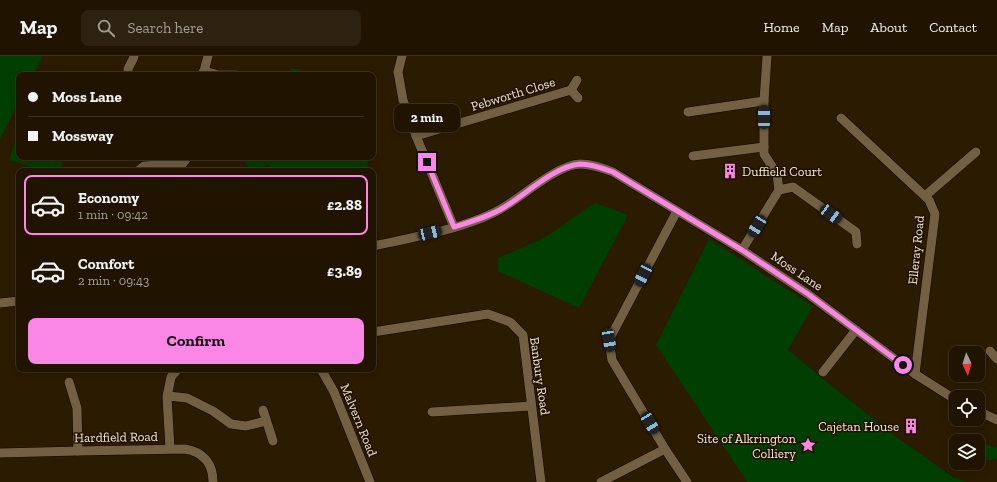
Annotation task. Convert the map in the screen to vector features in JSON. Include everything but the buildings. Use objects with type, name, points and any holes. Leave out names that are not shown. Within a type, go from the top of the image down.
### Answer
[{"type":"street","points":[[128,72],[134,56]]},
{"type":"street","points":[[202,72],[208,56]]},
{"type":"street","points":[[402,56],[398,72],[403,100],[416,136],[454,227]]},
{"type":"street","points":[[742,250],[779,190],[777,174],[764,154],[764,101],[767,56]]},
{"type":"street","name":"Pebworth Close","points":[[416,136],[571,90],[577,80]]},
{"type":"street","name":"Pebworth Close","points":[[571,90],[578,98]]},
{"type":"street","points":[[688,112],[764,101]]},
{"type":"street","name":"Elleray Road","points":[[841,117],[929,200],[935,214],[914,374]]},
{"type":"street","points":[[693,156],[764,147]]},
{"type":"street","points":[[925,196],[976,152]]},
{"type":"street","points":[[142,168],[144,166],[183,163],[186,160]]},
{"type":"street","name":"Moss Lane","points":[[376,245],[454,227],[482,218],[503,208],[542,180],[564,168],[579,164],[595,166],[613,172],[742,250],[808,294],[914,374],[949,396]]},
{"type":"street","points":[[779,190],[793,186],[856,232],[857,244]]},
{"type":"street","points":[[677,211],[609,340],[612,360],[687,482]]},
{"type":"street","points":[[0,303],[16,301]]},
{"type":"street","name":"Banbury Road","points":[[376,332],[488,314],[510,322],[523,335],[541,482]]},
{"type":"street","points":[[823,372],[856,330]]},
{"type":"street","points":[[990,351],[997,359]]},
{"type":"street","points":[[170,448],[168,396],[171,377],[175,372]]},
{"type":"street","name":"Malvern Road","points":[[323,372],[334,392],[370,482]]},
{"type":"street","points":[[68,383],[77,408],[78,451]]},
{"type":"street","points":[[168,396],[187,398],[213,411],[231,424],[246,426],[266,421]]},
{"type":"street","points":[[432,412],[531,406]]},
{"type":"street","points":[[263,410],[273,441]]},
{"type":"street","points":[[985,414],[997,420]]},
{"type":"street","name":"Hardfield Road","points":[[0,453],[170,448],[191,450],[197,452],[207,461],[211,470],[213,482]]},
{"type":"street","points":[[601,482],[665,448]]},
{"type":"green space","points":[[0,56],[43,56],[35,72],[16,72],[16,108],[0,139]]},
{"type":"green space","points":[[292,68],[306,72],[287,72]]},
{"type":"green space","points":[[16,138],[16,160],[63,160],[61,168],[34,168],[9,160]]},
{"type":"green space","points":[[242,160],[367,160],[369,166],[364,168],[271,168],[268,164],[263,168],[249,168]]},
{"type":"green space","points":[[595,203],[628,215],[579,308],[498,271],[498,258],[544,238]]},
{"type":"green space","points":[[709,239],[813,306],[788,350],[891,433],[954,478],[968,482],[747,482],[656,345]]},
{"type":"green space","points":[[985,442],[986,444],[997,448],[997,459],[985,459]]},
{"type":"place","name":"Duffield Court","points":[[730,171]]},
{"type":"place","name":"Cajetan House","points":[[911,426]]},
{"type":"place","name":"Site of Alkrington Colliery","points":[[808,445]]},
{"type":"route","points":[[427,162],[454,227],[482,218],[503,208],[542,180],[564,168],[579,164],[595,166],[613,172],[742,250],[808,294],[903,365]]}]
